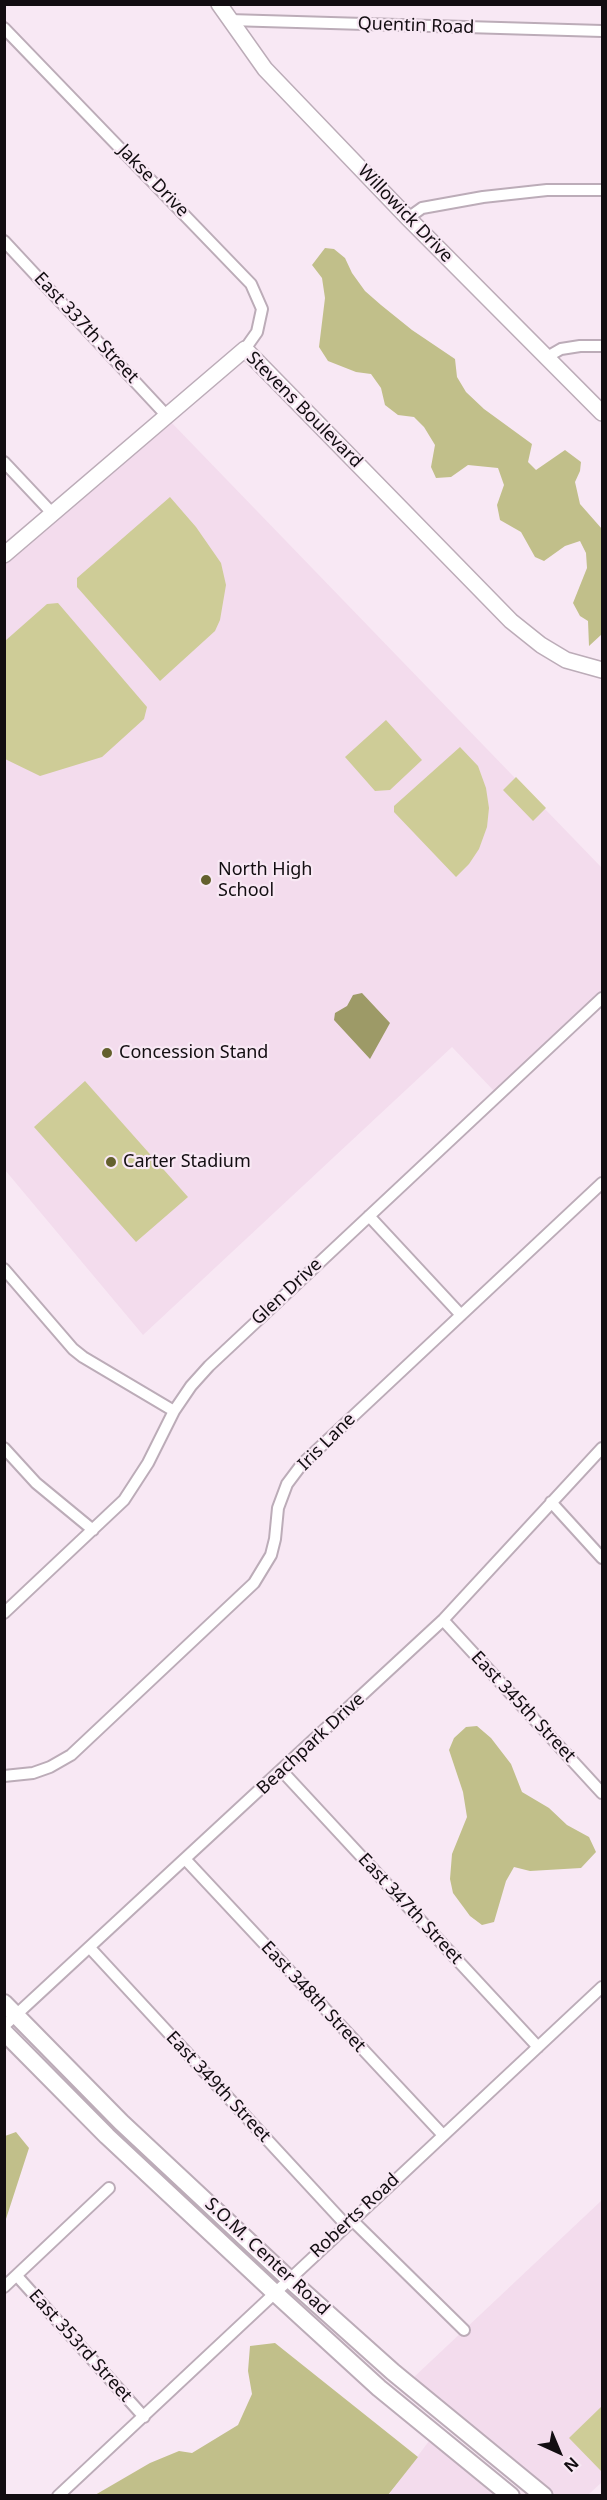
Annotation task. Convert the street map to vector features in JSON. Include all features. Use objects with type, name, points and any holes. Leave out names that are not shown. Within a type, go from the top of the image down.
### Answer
[{"type":"main road","name":"S.O.M. Center Road","points":[[8,2015],[288,2278],[393,2372],[544,2496]]},
{"type":"main road","name":"S.O.M. Center Road","points":[[4,2032],[107,2136],[274,2293],[379,2388],[511,2496]]},
{"type":"street","name":"Willowick Drive","points":[[219,4],[265,69],[408,218],[603,413]]},
{"type":"street","name":"Quentin Road","points":[[229,20],[603,31]]},
{"type":"street","name":"Jakse Drive","points":[[4,27],[251,284],[262,309],[257,332],[245,349]]},
{"type":"street","points":[[408,218],[422,208],[483,197],[547,190],[603,190]]},
{"type":"street","name":"East 337th Street","points":[[4,241],[167,416]]},
{"type":"street","points":[[547,357],[561,350],[580,346],[603,346]]},
{"type":"street","name":"Stevens Boulevard","points":[[4,555],[245,349],[511,621],[541,645],[566,660],[603,670]]},
{"type":"street","points":[[4,462],[52,513]]},
{"type":"street","name":"Glen Drive","points":[[4,1613],[93,1530],[132,1490],[174,1411],[191,1386],[209,1366],[603,998]]},
{"type":"street","name":"Iris Lane","points":[[4,1776],[33,1773],[50,1767],[71,1755],[254,1583],[271,1555],[278,1508],[287,1485],[302,1464],[603,1183]]},
{"type":"street","points":[[369,1216],[461,1315]]},
{"type":"street","points":[[4,1269],[73,1349],[174,1411]]},
{"type":"street","points":[[4,1448],[36,1483],[93,1530]]},
{"type":"street","name":"Beachpark Drive","points":[[8,2015],[90,1948],[442,1620],[603,1448]]},
{"type":"street","points":[[551,1502],[603,1557]]},
{"type":"street","name":"East 345th Street","points":[[442,1620],[603,1793]]},
{"type":"street","name":"East 347th Street","points":[[282,1771],[538,2046]]},
{"type":"street","name":"East 348th Street","points":[[185,1859],[442,2134]]},
{"type":"street","name":"East 349th Street","points":[[90,1948],[349,2222],[464,2330]]},
{"type":"street","name":"Roberts Road","points":[[58,2496],[442,2134],[603,1987]]},
{"type":"street","points":[[4,2287],[109,2188]]},
{"type":"street","name":"East 353rd Street","points":[[17,2276],[144,2417]]},
{"type":"shaded area","points":[[325,248],[334,249],[345,258],[365,291],[381,305],[412,330],[455,359],[457,377],[466,392],[484,409],[532,444],[528,462],[536,470],[565,450],[581,462],[575,482],[580,504],[602,529],[602,634],[589,646],[588,621],[580,616],[573,603],[587,568],[586,553],[580,541],[565,546],[544,561],[535,557],[521,532],[500,520],[497,505],[504,485],[498,468],[468,465],[451,477],[436,478],[431,467],[435,445],[424,427],[414,417],[398,415],[385,405],[381,388],[371,374],[356,372],[328,361],[319,347],[325,298],[322,278],[312,265]]},
{"type":"shaded area","name":"North High School","points":[[170,421],[602,868],[602,990],[494,1091],[452,1047],[143,1335],[5,1170],[4,565]]},
{"type":"shaded area","points":[[170,497],[196,527],[221,563],[226,585],[220,620],[215,631],[160,681],[77,587],[77,578]]},
{"type":"shaded area","points":[[58,603],[147,707],[144,719],[102,757],[40,776],[5,759],[5,641],[47,604]]},
{"type":"shaded area","points":[[386,720],[422,760],[390,790],[375,791],[345,757]]},
{"type":"shaded area","points":[[460,747],[478,766],[486,788],[489,808],[487,827],[479,849],[456,877],[394,812],[394,806]]},
{"type":"shaded area","points":[[516,777],[546,808],[533,821],[503,790]]},
{"type":"shaded area","points":[[362,993],[390,1023],[370,1059],[334,1020],[335,1013],[347,1006],[353,995]]},
{"type":"shaded area","name":"Carter Stadium","points":[[85,1081],[188,1197],[136,1242],[34,1127]]},
{"type":"shaded area","points":[[477,1726],[491,1738],[511,1764],[522,1792],[549,1808],[567,1825],[589,1837],[596,1852],[581,1868],[530,1871],[514,1867],[506,1881],[494,1922],[482,1925],[470,1916],[453,1893],[450,1879],[452,1854],[467,1817],[463,1792],[449,1750],[454,1738],[466,1727]]},
{"type":"shaded area","points":[[16,2132],[29,2148],[5,2222],[5,2136]]},
{"type":"shaded area","points":[[602,2200],[602,2482],[588,2495],[556,2495],[413,2378]]},
{"type":"shaded area","points":[[275,2343],[418,2457],[388,2495],[95,2495],[150,2463],[179,2451],[192,2453],[238,2425],[252,2394],[248,2371],[250,2346]]},
{"type":"shaded area","points":[[602,2406],[602,2472],[569,2438]]},
{"type":"shaded area","points":[[429,2441],[501,2495],[388,2496]]},
{"type":"place","name":"North High School","points":[[206,880]]},
{"type":"place","name":"Concession Stand","points":[[107,1053]]},
{"type":"place","name":"Carter Stadium","points":[[111,1162]]}]
